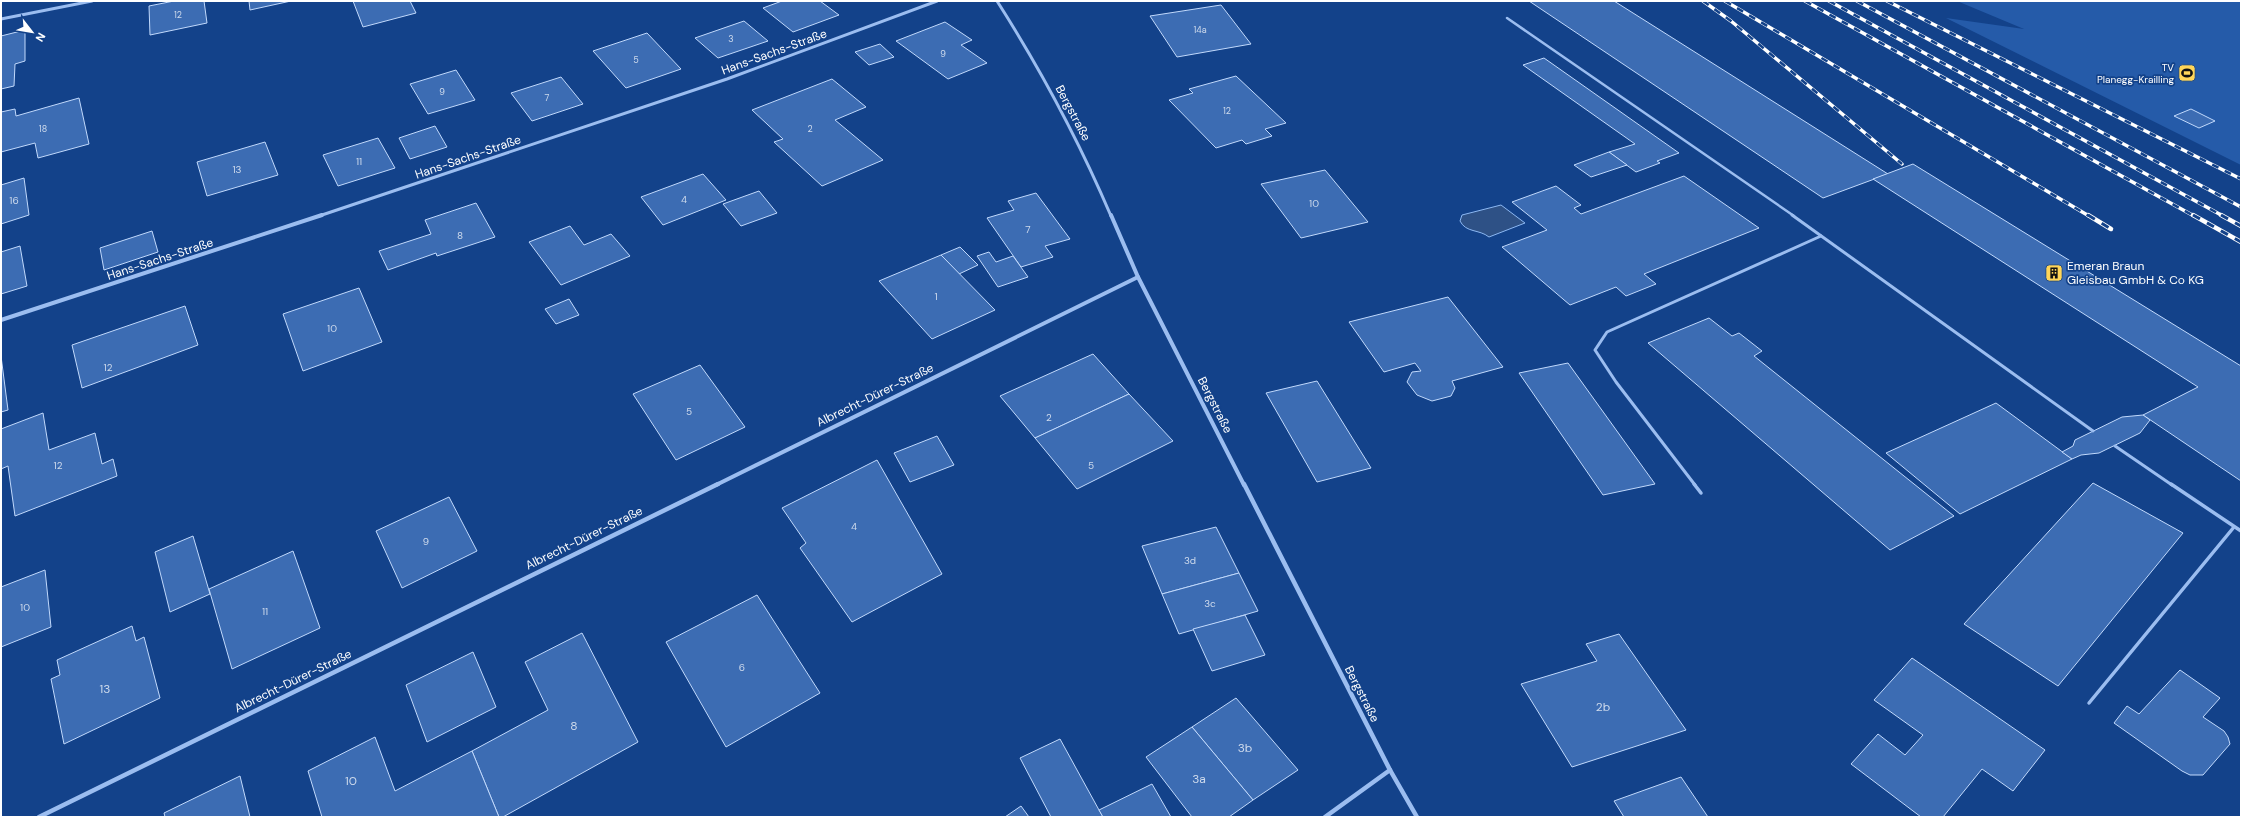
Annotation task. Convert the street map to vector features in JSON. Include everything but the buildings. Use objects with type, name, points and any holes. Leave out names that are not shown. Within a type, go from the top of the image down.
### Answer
[{"type":"street","points":[[1,20],[92,1]]},
{"type":"street","name":"Hans-Sachs-Straße","points":[[1,320],[394,192],[727,79],[937,1]]},
{"type":"street","name":"Bergstraße","points":[[997,1],[1027,48],[1084,154],[1138,277],[1390,770],[1417,817]]},
{"type":"street","name":"Albrecht-Dürer-Straße","points":[[39,817],[1138,277]]},
{"type":"street","points":[[1325,817],[1390,770]]},
{"type":"lane","points":[[1507,18],[1821,236],[2093,431]]},
{"type":"lane","points":[[1701,493],[1616,382],[1595,350],[1607,332],[1821,236]]},
{"type":"lane","points":[[2115,446],[2241,532]]},
{"type":"lane","points":[[2089,703],[2234,527]]},
{"type":"shaded area","name":"TV Planegg-Krailling","points":[[1957,1],[2241,1],[2241,165],[1946,18],[2024,29]]},
{"type":"shaded area","points":[[1501,205],[1525,223],[1489,237],[1469,229],[1460,221],[1462,215]]},
{"type":"railway","points":[[1703,1],[1731,21],[1902,164]]},
{"type":"railway","points":[[1725,1],[2089,216]]},
{"type":"railway","points":[[1805,1],[2194,216]]},
{"type":"railway","points":[[1829,1],[2223,216]]},
{"type":"railway","points":[[1857,1],[2241,207]]},
{"type":"railway","points":[[1887,1],[2241,179]]},
{"type":"railway","points":[[2088,215],[2111,229]]},
{"type":"railway","points":[[2193,215],[2241,242]]},
{"type":"railway","points":[[2221,215],[2241,226]]},
{"type":"place","name":"TV Planegg-Krailling","points":[[2187,73]]},
{"type":"place","name":"Emeran Braun Gleisbau GmbH & Co KG","points":[[2054,273]]}]
